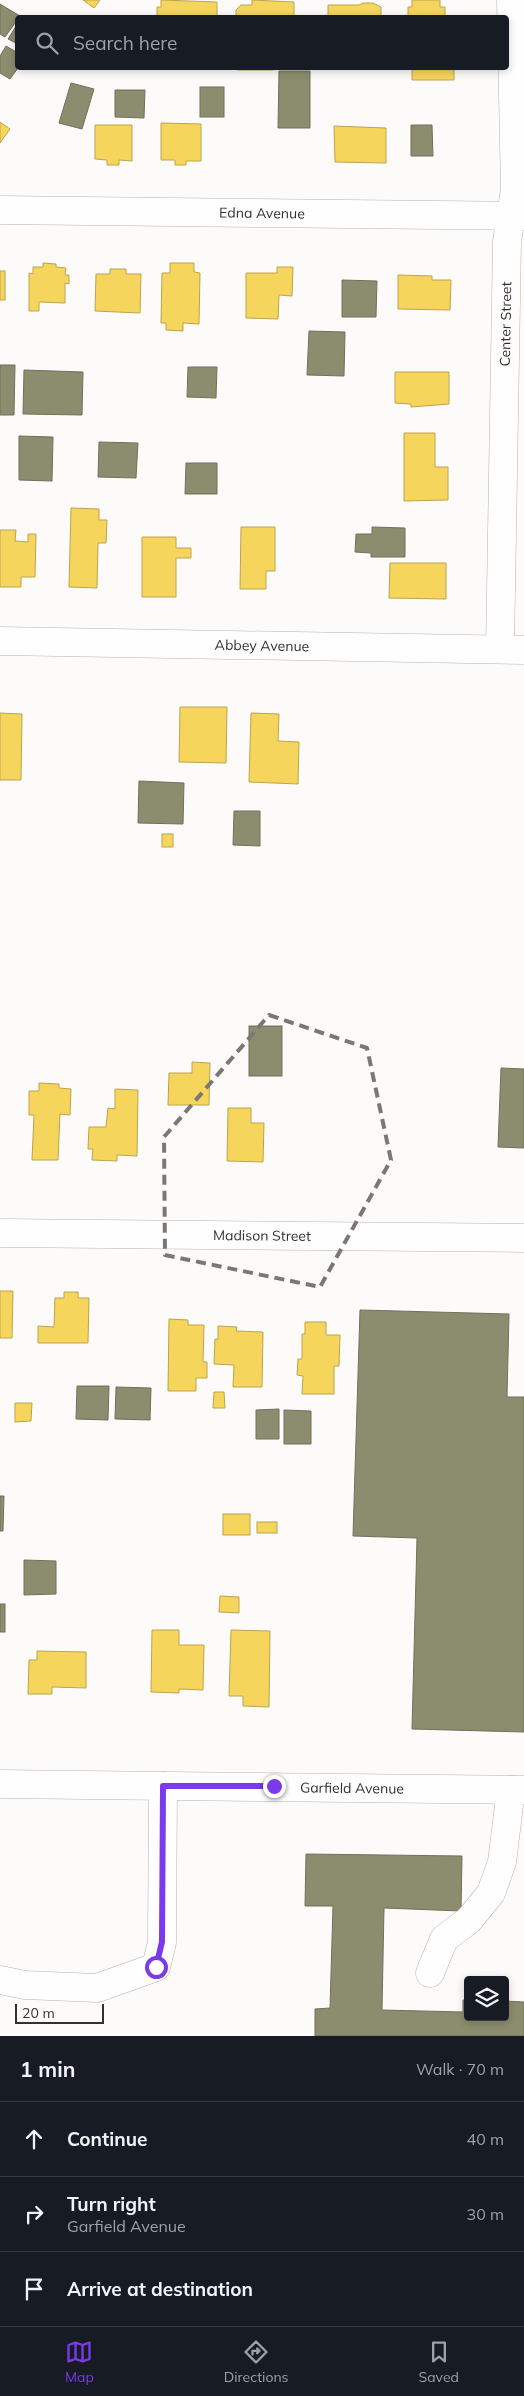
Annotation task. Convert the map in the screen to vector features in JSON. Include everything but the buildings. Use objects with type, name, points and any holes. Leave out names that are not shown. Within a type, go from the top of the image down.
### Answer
[{"type":"street","name":"Center Street","points":[[511,0],[517,216],[507,252],[512,650]]},
{"type":"street","name":"Edna Avenue","points":[[0,210],[517,216]]},
{"type":"street","name":"Abbey Avenue","points":[[0,641],[512,650]]},
{"type":"street","name":"Madison Street","points":[[0,1234],[524,1238]]},
{"type":"street","name":"Garfield Avenue","points":[[0,1784],[518,1790]]},
{"type":"street","points":[[0,1980],[25,1985],[97,1988],[156,1967],[162,1942],[163,1786]]},
{"type":"street","points":[[430,1973],[444,1939],[469,1920],[490,1893],[502,1862],[518,1790]]},
{"type":"highlighted area","points":[[269,1015],[367,1048],[391,1160],[320,1287],[165,1255],[164,1137]]},
{"type":"route","points":[[156,1967],[162,1942],[163,1786],[274,1786]]}]
